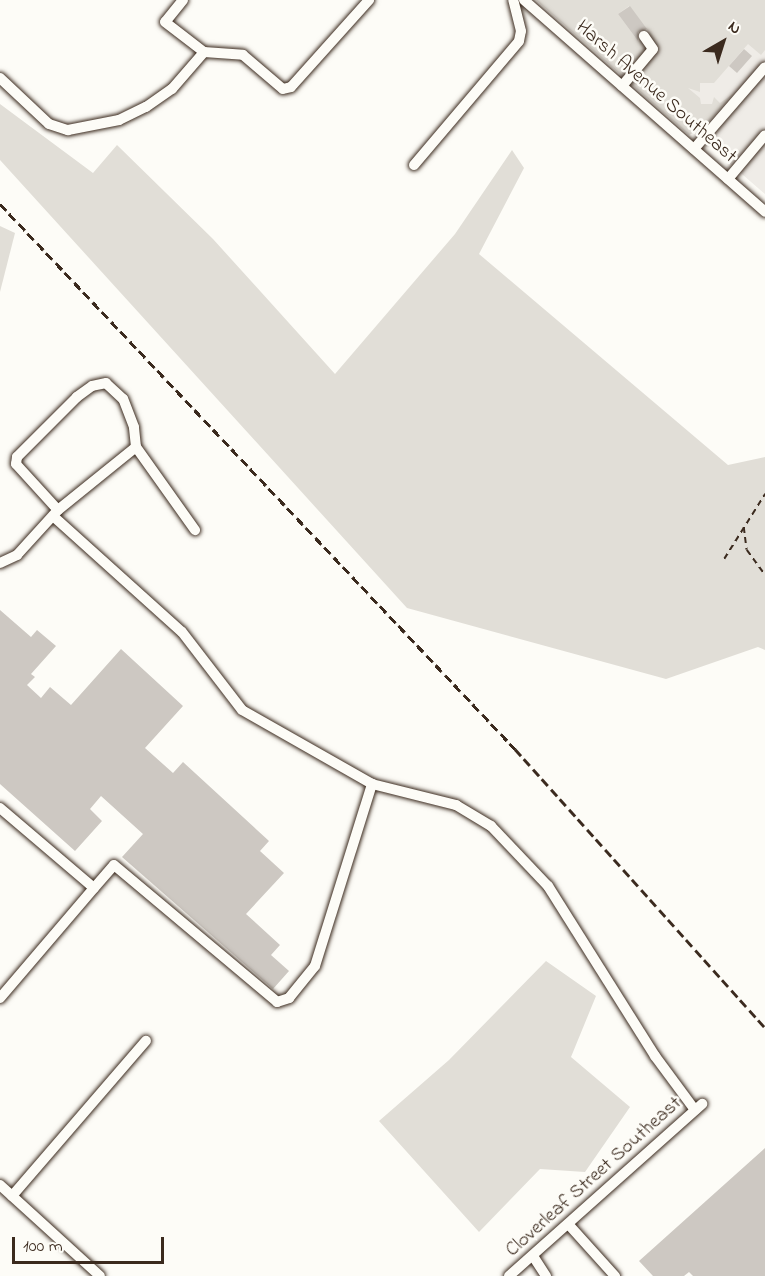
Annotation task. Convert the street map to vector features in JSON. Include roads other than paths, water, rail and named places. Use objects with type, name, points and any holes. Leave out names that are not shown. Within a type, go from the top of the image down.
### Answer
[{"type":"street","points":[[183,0],[165,22],[204,52],[243,55],[283,89],[291,87],[369,0]]},
{"type":"street","points":[[414,165],[519,41],[521,31],[513,0]]},
{"type":"street","name":"Harsh Avenue Southeast","points":[[524,0],[765,212]]},
{"type":"street","points":[[622,86],[657,45],[644,36]]},
{"type":"street","points":[[0,78],[49,124],[68,130],[119,120],[146,107],[172,89],[204,52]]},
{"type":"street","points":[[694,149],[765,67]]},
{"type":"street","points":[[728,179],[765,135]]},
{"type":"street","points":[[0,998],[114,865],[277,1002],[283,1001],[315,966],[372,784],[242,710],[182,632],[55,513],[15,462],[77,397],[92,386],[106,383],[123,399],[134,427],[136,447],[195,530]]},
{"type":"street","points":[[0,563],[17,555],[55,513],[136,447]]},
{"type":"street","name":"Cloverleaf Street Southeast","points":[[372,784],[456,805],[491,826],[548,886],[655,1056],[699,1107],[509,1276]]},
{"type":"street","points":[[0,808],[94,888]]},
{"type":"street","points":[[12,1196],[146,1041]]},
{"type":"street","points":[[0,1185],[100,1276]]},
{"type":"street","points":[[569,1225],[615,1276]]},
{"type":"street","points":[[533,1257],[546,1276]]},
{"type":"railway","points":[[0,204],[515,749],[765,1028]]}]
